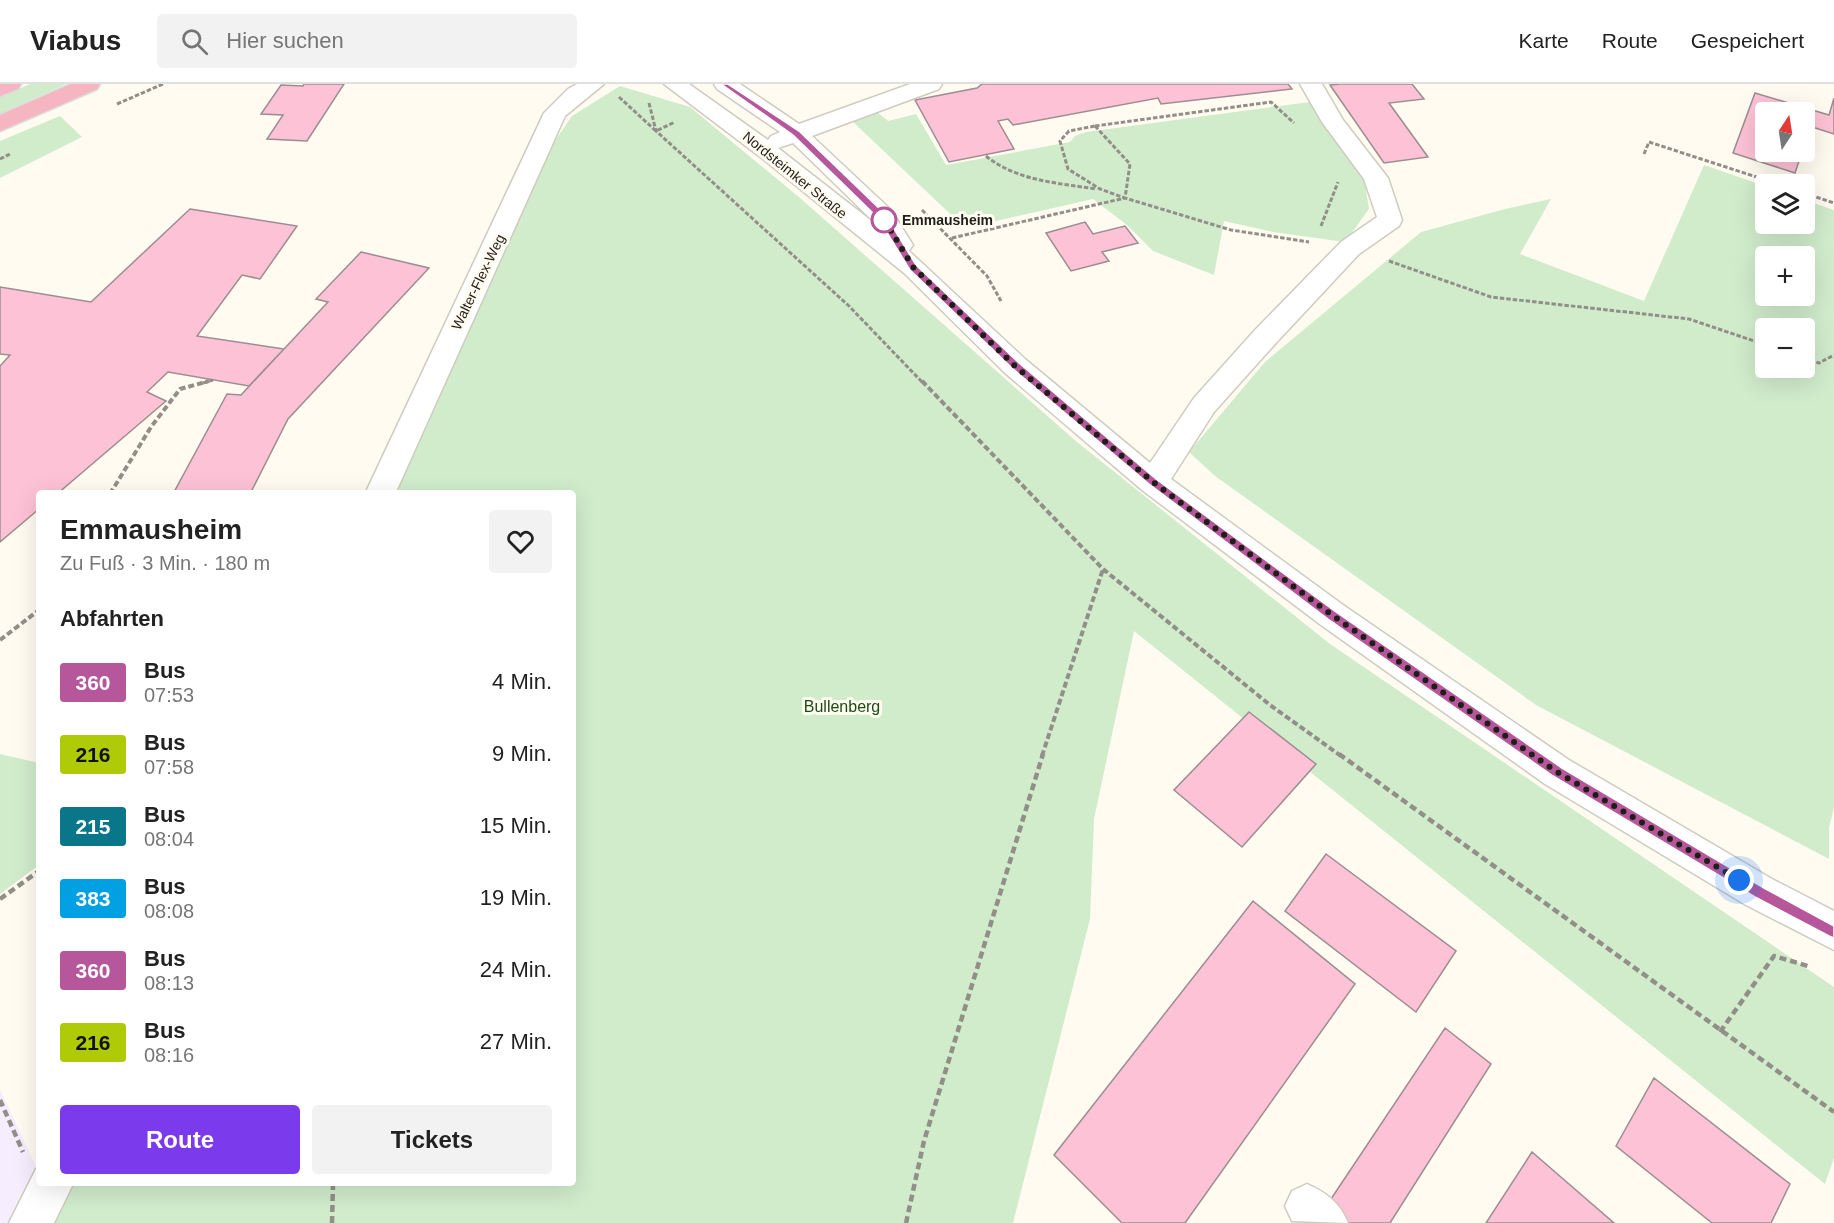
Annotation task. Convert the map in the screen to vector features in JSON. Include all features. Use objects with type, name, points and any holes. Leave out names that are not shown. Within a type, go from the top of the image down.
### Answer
[{"type":"main road","points":[[0,88],[10,84]]},
{"type":"main road","points":[[0,124],[89,84]]},
{"type":"street","name":"Nordsteimker Straße","points":[[675,84],[764,148],[913,267],[1015,366],[1153,482],[1332,615],[1557,772],[1760,892],[1834,931]]},
{"type":"street","name":"Nordsteimker Straße","points":[[725,84],[796,133],[882,216],[913,267]]},
{"type":"street","points":[[764,148],[796,133],[931,84]]},
{"type":"street","points":[[1153,482],[1204,405],[1265,337],[1350,248],[1390,220],[1376,178],[1333,122],[1311,84]]},
{"type":"street","name":"Walter-Flex-Weg","points":[[382,490],[555,113],[576,94],[603,88]]},
{"type":"street","points":[[31,1223],[50,1186]]},
{"type":"path","points":[[603,88],[656,131],[849,306],[1104,569],[1270,705],[1720,1032],[1834,1112]]},
{"type":"path","points":[[647,98],[656,131]]},
{"type":"path","points":[[1100,189],[1068,169],[1060,141],[1069,131],[1271,102],[1297,126]]},
{"type":"path","points":[[986,156],[992,162],[1024,175],[1100,189],[1125,198],[1130,164],[1095,126]]},
{"type":"path","points":[[1644,154],[1649,142],[1755,177]]},
{"type":"path","points":[[1317,235],[1340,175]]},
{"type":"path","points":[[1815,197],[1834,203]]},
{"type":"path","points":[[920,208],[987,276],[1002,303]]},
{"type":"path","points":[[1815,362],[1819,363],[1834,355]]},
{"type":"path","points":[[112,490],[151,427],[180,389],[213,380]]},
{"type":"path","points":[[906,1223],[924,1141],[1041,760],[1104,569]]},
{"type":"path","points":[[0,639],[36,612]]},
{"type":"path","points":[[0,899],[36,873]]},
{"type":"path","points":[[1720,1032],[1774,956],[1814,967]]},
{"type":"path","points":[[332,1223],[333,1186]]},
{"type":"shaded area","points":[[0,1089],[36,1167],[36,1186],[43,1186],[24,1223],[0,1223]]},
{"type":"green space","points":[[30,84],[66,84],[0,114],[0,97]]},
{"type":"green space","name":"Bullenberg","points":[[620,86],[690,107],[800,198],[1077,442],[1330,644],[1834,987],[1834,1158],[1825,1184],[1134,631],[1094,819],[1090,919],[1013,1223],[25,1223],[43,1186],[576,1186],[576,490],[383,490],[518,194],[572,116]]},
{"type":"green space","points":[[1310,102],[1363,172],[1369,209],[1345,242],[1273,232],[1224,221],[1214,275],[1153,251],[1127,225],[1093,199],[965,228],[852,121],[876,111],[888,121],[916,114],[946,165],[1070,142],[1075,136],[1086,132]]},
{"type":"green space","points":[[60,116],[82,137],[0,178],[0,141]]},
{"type":"green space","points":[[1704,165],[1755,183],[1755,234],[1815,234],[1815,203],[1834,210],[1834,807],[1829,828],[1829,859],[1536,705],[1215,476],[1189,452],[1265,362],[1421,232],[1551,199],[1520,254],[1644,301]]},
{"type":"green space","points":[[0,754],[36,762],[36,867],[0,894]]},
{"type":"building","points":[[304,84],[344,84],[307,141],[267,139],[283,115],[261,114],[281,85],[303,86]]},
{"type":"building","points":[[982,84],[1288,84],[1292,89],[1161,104],[1158,98],[1013,125],[1008,119],[998,121],[1014,149],[949,162],[915,100],[977,88]]},
{"type":"building","points":[[1412,84],[1424,99],[1389,103],[1428,157],[1384,163],[1330,85]]},
{"type":"building","points":[[1755,93],[1785,102],[1755,102],[1755,160],[1733,153]]},
{"type":"building","points":[[1834,98],[1834,134],[1815,128],[1815,111],[1829,115]]},
{"type":"building","points":[[1761,162],[1799,162],[1795,173]]},
{"type":"building","points":[[190,209],[297,226],[260,279],[242,275],[197,336],[284,349],[249,386],[168,372],[147,392],[166,401],[62,490],[36,490],[36,512],[0,542],[0,366],[10,355],[0,354],[0,287],[91,302]]},
{"type":"building","points":[[1085,222],[1093,234],[1125,226],[1138,243],[1102,252],[1109,261],[1071,271],[1046,233]]},
{"type":"building","points":[[361,252],[429,268],[288,419],[252,490],[175,490],[227,394],[241,395],[328,302],[316,299]]},
{"type":"building","points":[[1249,712],[1316,764],[1242,847],[1174,790]]},
{"type":"building","points":[[1326,854],[1456,951],[1416,1012],[1285,911]]},
{"type":"building","points":[[1253,901],[1355,984],[1185,1223],[1122,1223],[1054,1155]]},
{"type":"building","points":[[1445,1028],[1491,1064],[1390,1223],[1347,1223],[1327,1205]]},
{"type":"building","points":[[1654,1078],[1790,1184],[1771,1223],[1712,1223],[1616,1146]]},
{"type":"building","points":[[1532,1152],[1614,1223],[1486,1223]]},
{"type":"bus line","name":"360","points":[[725,84],[796,133],[882,216],[913,267],[1015,366],[1153,482],[1332,615],[1557,772],[1760,892],[1834,931]]},
{"type":"place","name":"Emmausheim","points":[[884,220]]},
{"type":"route","points":[[884,220],[882,216],[913,267],[1015,366],[1153,482],[1332,615],[1557,772],[1739,880]]}]
